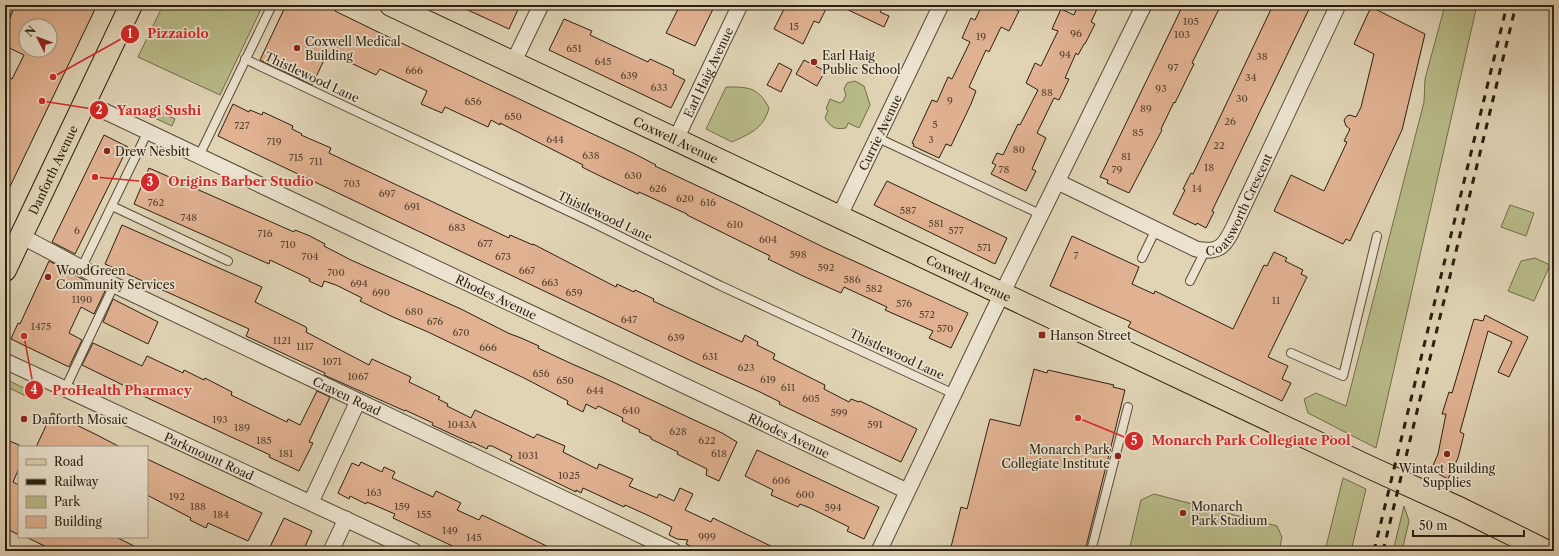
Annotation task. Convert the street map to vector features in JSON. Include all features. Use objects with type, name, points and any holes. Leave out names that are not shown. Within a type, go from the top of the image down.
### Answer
[{"type":"main road","name":"Danforth Avenue","points":[[5,270],[131,5]]},
{"type":"main road","name":"Coxwell Avenue","points":[[391,5],[1369,467],[1461,509],[1546,551]]},
{"type":"street","points":[[514,63],[541,5]]},
{"type":"street","name":"Earl Haig Avenue","points":[[676,139],[740,5]]},
{"type":"street","name":"Currie Avenue","points":[[840,217],[941,5]]},
{"type":"street","points":[[879,551],[1002,294],[1144,5]]},
{"type":"street","name":"Coatsworth Crescent","points":[[1058,182],[1196,249],[1205,251],[1217,249],[1226,242],[1338,5]]},
{"type":"street","name":"Rhodes Avenue","points":[[85,102],[907,491]]},
{"type":"street","name":"Craven Road","points":[[21,236],[114,285],[674,551]]},
{"type":"street","name":"Parkmount Road","points":[[5,361],[414,551]]},
{"type":"street","points":[[310,502],[358,401]]},
{"type":"street","points":[[331,551],[346,519]]},
{"type":"lane","points":[[5,16],[10,5]]},
{"type":"lane","points":[[199,156],[272,5]]},
{"type":"lane","name":"Thistlewood Lane","points":[[245,59],[605,229],[721,286],[954,394]]},
{"type":"lane","points":[[82,267],[148,131]]},
{"type":"lane","points":[[878,138],[1042,215]]},
{"type":"lane","points":[[112,206],[228,261]]},
{"type":"lane","points":[[1142,258],[1156,229]]},
{"type":"lane","points":[[1291,353],[1343,376],[1377,236]]},
{"type":"lane","points":[[1190,281],[1205,251]]},
{"type":"lane","points":[[65,389],[114,285]]},
{"type":"lane","points":[[1091,551],[1128,406]]},
{"type":"green space","points":[[163,5],[263,5],[220,95],[138,57]]},
{"type":"green space","points":[[1445,5],[1477,5],[1376,448],[1308,413],[1304,399],[1316,393],[1346,406],[1424,102],[1425,79]]},
{"type":"green space","points":[[855,81],[864,86],[870,105],[859,128],[848,123],[846,128],[838,129],[833,127],[825,118],[828,110],[826,109],[830,99],[840,103],[843,101],[846,95],[844,89],[847,83]]},
{"type":"green space","points":[[726,87],[741,87],[757,92],[769,108],[760,126],[732,142],[706,129]]},
{"type":"green space","points":[[154,109],[175,119],[172,126],[150,116]]},
{"type":"green space","points":[[1510,205],[1534,213],[1526,236],[1501,227]]},
{"type":"green space","points":[[1535,258],[1550,265],[1534,301],[1508,291],[1521,261]]},
{"type":"green space","points":[[5,379],[35,393],[32,399],[5,386]]},
{"type":"green space","points":[[1343,478],[1366,489],[1351,551],[1325,551]]},
{"type":"green space","name":"Monarch Park Stadium","points":[[1154,494],[1277,526],[1282,537],[1279,551],[1129,551],[1141,500]]},
{"type":"green space","points":[[1404,506],[1409,521],[1402,551],[1393,551]]},
{"type":"building","points":[[15,5],[97,5],[5,197],[5,75],[12,79],[22,58],[58,58],[58,18],[18,18],[18,52],[5,46],[5,24],[10,18]]},
{"type":"building","points":[[286,5],[338,5],[335,11],[635,154],[656,165],[655,166],[823,247],[968,313],[951,348],[929,338],[933,331],[885,310],[887,307],[844,287],[841,293],[803,276],[768,259],[770,256],[687,214],[639,192],[638,194],[598,175],[582,167],[583,165],[500,123],[500,125],[491,120],[488,127],[445,107],[442,113],[421,104],[427,91],[380,69],[376,75],[328,52],[312,85],[260,60]]},
{"type":"building","points":[[457,5],[520,5],[509,29]]},
{"type":"building","points":[[680,5],[715,5],[695,46],[666,33]]},
{"type":"building","name":"Earl Haig Public School","points":[[786,5],[828,5],[819,23],[814,21],[803,44],[774,29]]},
{"type":"building","name":"Earl Haig Public School","points":[[838,5],[884,5],[880,12],[889,16],[884,27]]},
{"type":"building","points":[[982,5],[1006,5],[1019,11],[1009,31],[1001,27],[989,52],[986,50],[969,87],[976,91],[971,104],[951,146],[946,144],[939,158],[913,146],[914,144],[912,143],[932,100],[937,102],[948,77],[952,79],[970,42],[962,38],[971,18],[975,20]]},
{"type":"building","points":[[1078,5],[1099,5],[1091,22],[1095,24],[1078,55],[1076,53],[1065,78],[1069,79],[1059,100],[1054,98],[1037,133],[1046,138],[1032,169],[1036,171],[1026,191],[991,174],[996,165],[992,163],[997,153],[1003,155],[1018,124],[1020,125],[1038,90],[1026,83],[1035,63],[1041,66],[1058,31],[1052,29],[1061,9],[1074,15]]},
{"type":"building","points":[[1183,5],[1221,5],[1192,63],[1194,64],[1175,103],[1174,102],[1161,129],[1162,130],[1129,193],[1107,183],[1108,180],[1100,177]]},
{"type":"building","points":[[1273,5],[1311,5],[1212,211],[1214,212],[1206,228],[1197,223],[1196,225],[1173,214],[1185,190],[1183,189],[1191,173],[1193,174]]},
{"type":"building","points":[[1371,7],[1425,34],[1402,130],[1350,241],[1346,239],[1343,244],[1274,211],[1291,175],[1324,191],[1347,142],[1344,141],[1350,129],[1346,126],[1344,120],[1350,115],[1356,117],[1361,107],[1374,54],[1354,44]]},
{"type":"building","points":[[564,19],[592,31],[590,35],[607,43],[648,62],[650,59],[674,70],[673,74],[685,80],[671,108],[549,50]]},
{"type":"building","points":[[804,60],[825,71],[817,86],[796,74]]},
{"type":"building","points":[[779,63],[792,70],[781,92],[767,85]]},
{"type":"building","points":[[233,104],[249,112],[250,110],[262,115],[263,112],[293,126],[292,129],[302,134],[301,135],[331,148],[329,153],[509,238],[510,235],[533,244],[616,287],[617,284],[634,292],[635,290],[654,299],[653,301],[742,342],[745,335],[758,342],[757,345],[775,354],[773,359],[825,385],[824,389],[849,402],[851,399],[860,401],[917,429],[901,462],[779,404],[780,402],[760,392],[702,366],[218,136]]},
{"type":"building","points":[[104,135],[128,147],[75,254],[52,242]]},
{"type":"building","points":[[149,168],[294,232],[295,230],[310,236],[325,244],[324,246],[351,260],[461,309],[508,333],[539,346],[538,348],[722,433],[737,442],[719,481],[706,475],[707,469],[677,454],[678,452],[651,439],[651,437],[639,432],[640,430],[622,421],[623,418],[598,406],[596,409],[586,404],[583,412],[567,404],[568,401],[524,378],[360,301],[362,298],[336,285],[324,281],[322,287],[309,281],[310,279],[270,260],[269,264],[134,204]]},
{"type":"building","points":[[887,181],[1007,238],[995,264],[874,205]]},
{"type":"building","points":[[122,225],[262,287],[255,302],[306,327],[306,332],[369,365],[372,359],[411,377],[409,382],[440,397],[438,399],[448,404],[447,406],[471,418],[475,410],[534,438],[537,434],[565,446],[563,452],[597,469],[599,464],[633,479],[629,486],[657,498],[659,494],[674,501],[680,488],[693,494],[685,510],[711,522],[713,518],[781,551],[700,551],[686,544],[688,540],[677,539],[669,535],[672,527],[645,514],[625,505],[624,507],[583,488],[581,493],[576,490],[576,492],[510,460],[512,456],[492,446],[488,446],[487,449],[472,442],[471,443],[432,425],[433,423],[405,410],[324,375],[325,373],[246,336],[249,329],[105,264]]},
{"type":"building","points":[[1072,236],[1139,267],[1132,284],[1154,294],[1155,291],[1233,329],[1264,265],[1267,266],[1274,252],[1287,258],[1285,261],[1303,270],[1301,274],[1307,277],[1268,357],[1288,366],[1282,379],[1291,383],[1282,401],[1128,327],[1131,322],[1050,286]]},
{"type":"building","points":[[49,261],[105,291],[94,314],[81,307],[69,333],[82,340],[69,367],[11,339],[18,323],[20,324]]},
{"type":"building","points":[[113,299],[158,322],[148,344],[103,322]]},
{"type":"building","points":[[1485,315],[1528,337],[1509,377],[1498,372],[1512,342],[1488,331],[1460,432],[1464,434],[1458,458],[1448,479],[1431,470],[1438,454],[1446,414],[1442,414],[1449,392],[1452,393],[1474,319],[1483,321]]},
{"type":"building","points":[[93,343],[142,366],[147,356],[183,373],[184,370],[204,380],[205,378],[232,392],[231,395],[287,422],[288,419],[300,425],[317,391],[330,397],[309,442],[313,443],[299,471],[269,457],[270,455],[141,395],[82,365]]},
{"type":"building","name":"Monarch Park Collegiate Institute","points":[[1034,369],[1047,373],[1048,370],[1114,385],[1113,387],[1125,390],[1085,551],[950,551],[961,507],[967,509],[990,419],[1020,426]]},
{"type":"building","points":[[52,413],[118,446],[36,446]]},
{"type":"building","points":[[5,439],[19,445],[18,470],[13,482],[18,484],[18,534],[5,528]]},
{"type":"building","points":[[757,450],[879,507],[864,539],[847,531],[849,527],[810,508],[800,504],[798,507],[771,495],[773,490],[745,476]]},
{"type":"building","points":[[148,459],[262,513],[248,541],[208,523],[206,528],[190,520],[191,518],[148,496]]},
{"type":"building","points":[[361,462],[382,472],[384,467],[395,472],[392,478],[433,497],[436,491],[461,503],[457,510],[479,520],[482,515],[557,551],[463,551],[393,518],[395,514],[367,502],[366,504],[350,496],[349,499],[338,493],[352,463],[359,466]]},
{"type":"building","points":[[284,518],[312,531],[303,551],[268,551]]},
{"type":"building","points":[[28,538],[118,538],[144,551],[55,551]]},
{"type":"railway","points":[[1374,551],[1507,5]]},
{"type":"railway","points":[[1383,551],[1516,5]]},
{"type":"place","name":"Coxwell Medical Building","points":[[297,48]]},
{"type":"place","name":"Earl Haig Public School","points":[[814,62]]},
{"type":"place","name":"Pizzaiolo","points":[[53,77]]},
{"type":"place","name":"Yanagi Sushi","points":[[42,101]]},
{"type":"place","name":"Drew Nesbitt","points":[[107,151]]},
{"type":"place","name":"Origins Barber Studio","points":[[95,177]]},
{"type":"place","name":"WoodGreen Community Services","points":[[48,277]]},
{"type":"place","name":"Hanson Street","points":[[1042,335]]},
{"type":"place","name":"ProHealth Pharmacy","points":[[24,336]]},
{"type":"place","name":"Monarch Park Collegiate Pool","points":[[1078,418]]},
{"type":"place","name":"Danforth Mosaic","points":[[24,419]]},
{"type":"place","name":"Wintact Building Supplies","points":[[1447,454]]},
{"type":"place","name":"Monarch Park Collegiate Institute","points":[[1118,456]]},
{"type":"place","name":"Monarch Park Stadium","points":[[1183,513]]}]
